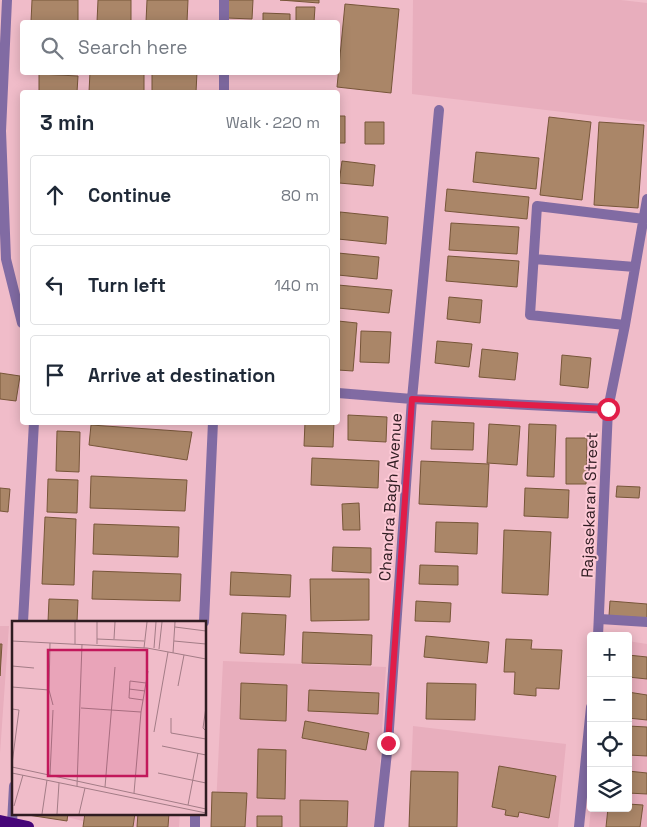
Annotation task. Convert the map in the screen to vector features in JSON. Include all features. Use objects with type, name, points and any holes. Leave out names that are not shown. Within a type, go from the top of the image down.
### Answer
[{"type":"main road","points":[[6,822],[28,827]]},
{"type":"street","points":[[7,0],[1,118],[3,259],[20,316]]},
{"type":"street","points":[[224,0],[224,20]]},
{"type":"street","points":[[224,75],[224,90]]},
{"type":"street","name":"Chandra Bagh Avenue","points":[[379,827],[388,743],[412,399],[439,110]]},
{"type":"street","name":"Rajasekaran Street","points":[[598,632],[608,409],[647,199]]},
{"type":"street","points":[[625,325],[530,315],[537,206],[644,219]]},
{"type":"street","points":[[534,259],[635,267]]},
{"type":"street","points":[[340,393],[412,399],[608,409]]},
{"type":"street","points":[[23,621],[34,425]]},
{"type":"street","points":[[204,621],[213,425]]},
{"type":"street","points":[[600,619],[647,622]]},
{"type":"street","points":[[579,827],[590,722]]},
{"type":"street","points":[[6,822],[12,795]]},
{"type":"street","points":[[195,827],[196,814]]},
{"type":"shaded area","points":[[413,0],[621,0],[647,3],[647,122],[412,94]]},
{"type":"shaded area","points":[[0,626],[9,626],[0,753]]},
{"type":"shaded area","points":[[632,642],[647,644],[647,827],[589,827],[591,812],[632,812]]},
{"type":"shaded area","points":[[223,661],[386,667],[376,827],[215,827]]},
{"type":"shaded area","points":[[413,726],[566,744],[558,827],[409,827]]},
{"type":"shaded area","points":[[55,814],[180,814],[179,827],[107,827]]},
{"type":"building","points":[[32,0],[78,0],[78,20],[31,20]]},
{"type":"building","points":[[98,0],[131,0],[131,20],[97,20]]},
{"type":"building","points":[[147,0],[188,0],[187,20],[146,20]]},
{"type":"building","points":[[228,0],[253,0],[252,19],[227,18]]},
{"type":"building","points":[[280,0],[319,0],[319,3]]},
{"type":"building","points":[[345,4],[399,9],[391,93],[337,87],[338,75],[340,75]]},
{"type":"building","points":[[296,7],[315,7],[314,20],[296,20]]},
{"type":"building","points":[[263,13],[290,14],[290,20],[263,20]]},
{"type":"building","points":[[39,75],[78,76],[77,90],[39,90]]},
{"type":"building","points":[[90,75],[144,75],[144,90],[89,90]]},
{"type":"building","points":[[152,75],[197,75],[196,90],[152,90]]},
{"type":"building","points":[[340,116],[345,116],[345,143],[340,143]]},
{"type":"building","points":[[549,117],[591,122],[582,200],[540,195]]},
{"type":"building","points":[[365,122],[384,122],[384,144],[365,144]]},
{"type":"building","points":[[599,122],[644,125],[638,208],[594,205]]},
{"type":"building","points":[[476,152],[539,158],[536,189],[473,182]]},
{"type":"building","points":[[342,161],[375,165],[373,186],[340,183]]},
{"type":"building","points":[[447,189],[529,197],[527,219],[445,211]]},
{"type":"building","points":[[340,212],[388,217],[386,244],[340,239]]},
{"type":"building","points":[[451,223],[519,227],[517,254],[449,250]]},
{"type":"building","points":[[340,253],[379,257],[377,279],[340,275]]},
{"type":"building","points":[[448,256],[519,261],[517,287],[446,281]]},
{"type":"building","points":[[340,285],[392,290],[389,313],[340,308]]},
{"type":"building","points":[[449,297],[482,300],[480,323],[447,319]]},
{"type":"building","points":[[340,321],[357,323],[353,371],[340,370]]},
{"type":"building","points":[[361,331],[391,332],[389,363],[360,362]]},
{"type":"building","points":[[437,341],[472,344],[469,367],[435,363]]},
{"type":"building","points":[[482,349],[518,353],[515,380],[479,377]]},
{"type":"building","points":[[562,355],[591,358],[588,388],[560,385]]},
{"type":"building","points":[[0,373],[20,376],[16,401],[0,399]]},
{"type":"building","points":[[348,415],[387,417],[386,442],[348,440]]},
{"type":"building","points":[[432,421],[474,423],[473,450],[431,449]]},
{"type":"building","points":[[489,424],[520,426],[517,465],[487,463]]},
{"type":"building","points":[[529,424],[556,425],[554,477],[527,476]]},
{"type":"building","points":[[91,425],[192,432],[187,460],[89,445]]},
{"type":"building","points":[[305,425],[334,425],[333,447],[304,446]]},
{"type":"building","points":[[57,431],[80,432],[79,472],[56,471]]},
{"type":"building","points":[[566,438],[587,438],[586,484],[566,484]]},
{"type":"building","points":[[312,458],[379,461],[378,488],[311,485]]},
{"type":"building","points":[[421,461],[489,464],[487,507],[419,504]]},
{"type":"building","points":[[91,476],[187,480],[185,511],[90,508]]},
{"type":"building","points":[[48,479],[78,480],[77,513],[47,512]]},
{"type":"building","points":[[617,486],[640,487],[639,498],[616,497]]},
{"type":"building","points":[[0,488],[10,489],[8,512],[0,511]]},
{"type":"building","points":[[525,488],[569,490],[568,518],[524,516]]},
{"type":"building","points":[[359,503],[360,530],[343,530],[342,504]]},
{"type":"building","points":[[45,517],[76,519],[74,585],[42,584]]},
{"type":"building","points":[[436,522],[478,523],[477,554],[435,552]]},
{"type":"building","points":[[94,524],[179,527],[178,557],[93,554]]},
{"type":"building","points":[[504,530],[551,532],[548,595],[502,593]]},
{"type":"building","points":[[333,547],[371,548],[371,573],[332,571]]},
{"type":"building","points":[[420,565],[458,566],[458,585],[419,584]]},
{"type":"building","points":[[93,571],[181,574],[180,601],[92,599]]},
{"type":"building","points":[[231,572],[291,575],[290,597],[230,595]]},
{"type":"building","points":[[310,579],[369,579],[369,620],[311,621]]},
{"type":"building","points":[[49,599],[78,600],[77,621],[48,621]]},
{"type":"building","points":[[416,601],[451,603],[450,622],[415,621]]},
{"type":"building","points":[[610,601],[647,604],[647,618],[609,616]]},
{"type":"building","points":[[242,613],[286,615],[284,655],[240,653]]},
{"type":"building","points":[[303,632],[372,635],[371,665],[302,663]]},
{"type":"building","points":[[426,636],[489,642],[487,663],[424,657]]},
{"type":"building","points":[[506,639],[532,640],[531,649],[562,650],[559,689],[536,688],[536,696],[514,694],[515,672],[504,672]]},
{"type":"building","points":[[0,644],[2,644],[0,676]]},
{"type":"building","points":[[632,655],[647,657],[647,679],[632,677]]},
{"type":"building","points":[[241,683],[287,685],[286,721],[240,719]]},
{"type":"building","points":[[427,683],[476,684],[475,720],[426,719]]},
{"type":"building","points":[[309,690],[379,693],[378,714],[308,711]]},
{"type":"building","points":[[632,693],[647,695],[647,720],[632,718]]},
{"type":"building","points":[[305,721],[369,733],[366,750],[302,738]]},
{"type":"building","points":[[632,726],[647,727],[647,756],[632,755]]},
{"type":"building","points":[[258,749],[286,750],[285,799],[257,798]]},
{"type":"building","points":[[499,766],[556,776],[549,818],[519,812],[518,817],[505,815],[506,810],[492,807]]},
{"type":"building","points":[[411,771],[458,772],[457,827],[409,827]]},
{"type":"building","points":[[632,771],[647,773],[647,794],[632,793]]},
{"type":"building","points":[[212,792],[247,793],[245,827],[211,827]]},
{"type":"building","points":[[300,800],[348,801],[347,827],[300,827]]},
{"type":"building","points":[[632,804],[643,805],[640,827],[606,827],[608,812],[632,812]]},
{"type":"building","points":[[28,814],[68,814],[67,821]]},
{"type":"building","points":[[85,814],[135,814],[133,827],[83,827]]},
{"type":"building","points":[[138,814],[169,814],[168,827],[137,827]]},
{"type":"building","points":[[257,816],[282,816],[282,827],[257,827]]},
{"type":"route","points":[[388,743],[412,399],[608,409]]}]
